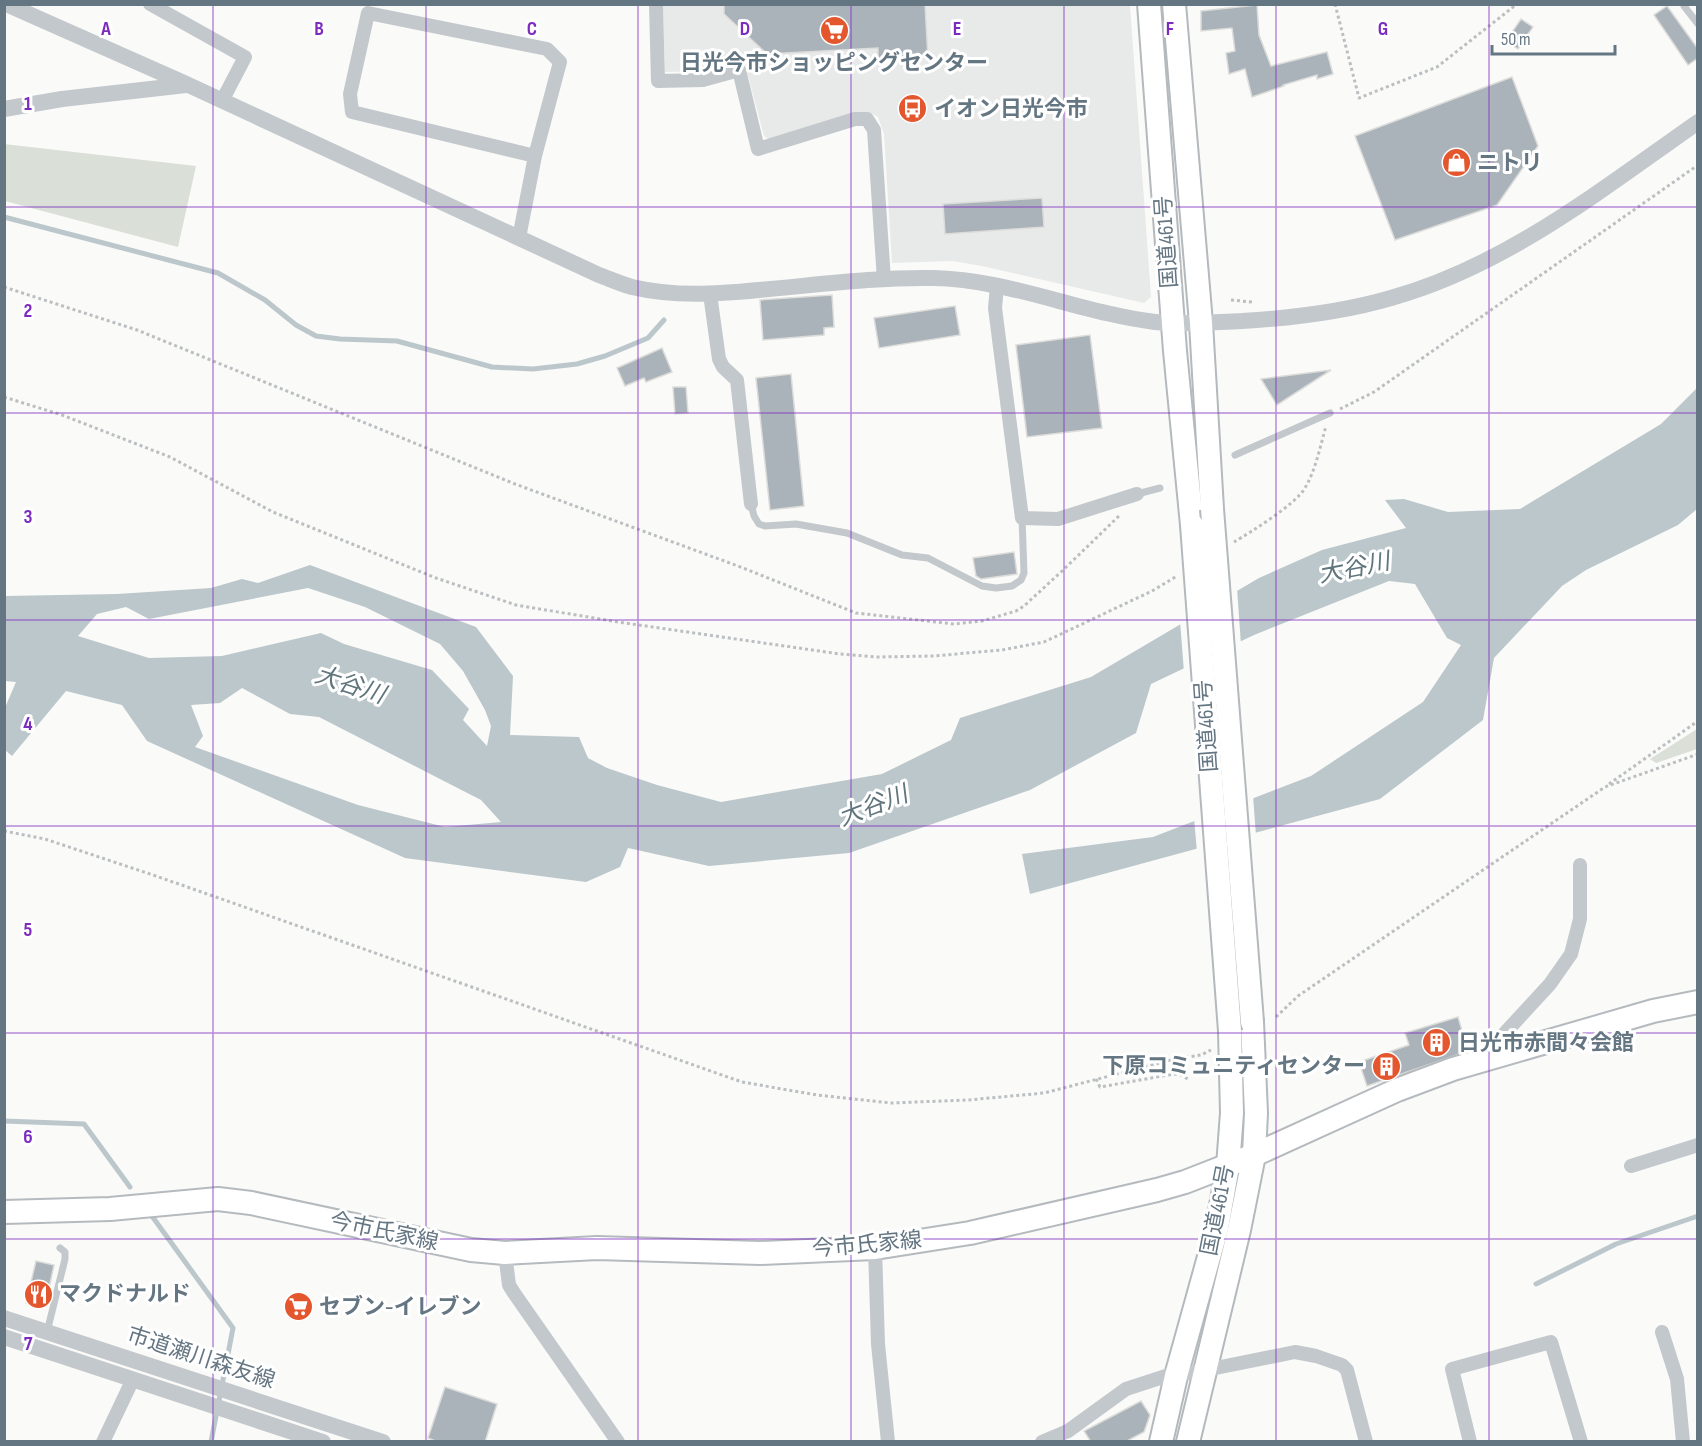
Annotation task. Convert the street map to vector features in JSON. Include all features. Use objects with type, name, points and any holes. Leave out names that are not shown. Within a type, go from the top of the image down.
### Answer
[{"type":"main road","name":"国道461号","points":[[1149,4],[1173,323],[1192,525],[1230,1031],[1232,1113],[1228,1166],[1218,1228],[1176,1376],[1161,1442]]},
{"type":"main road","name":"国道461号","points":[[1174,4],[1201,323],[1212,509],[1252,1022],[1256,1103],[1254,1155],[1239,1230],[1188,1442]]},
{"type":"main road","name":"今市氏家線","points":[[4,1212],[110,1209],[226,1200],[250,1203],[471,1250],[505,1253],[597,1248],[760,1253],[875,1248],[970,1233],[1157,1190],[1228,1166],[1397,1090],[1487,1059],[1653,1011],[1698,1002]]},
{"type":"street","points":[[6,4],[599,275],[631,287],[670,293],[710,294],[935,278],[997,286],[1136,319],[1173,323],[1272,320],[1311,315],[1392,298],[1434,283],[1499,253],[1543,228],[1698,122]]},
{"type":"street","points":[[150,4],[246,57],[222,101]]},
{"type":"street","points":[[656,4],[658,81],[703,80],[739,70],[758,150],[855,119],[867,119],[874,130],[884,280]]},
{"type":"street","points":[[519,238],[535,156],[560,62],[547,49],[368,13],[350,94],[352,112],[535,156]]},
{"type":"street","points":[[4,109],[62,99],[186,85]]},
{"type":"street","points":[[997,286],[995,308],[1022,518],[1058,519],[1137,494]]},
{"type":"street","points":[[710,294],[719,359],[723,367],[737,380],[751,504]]},
{"type":"street","points":[[1487,1059],[1492,1047],[1550,984],[1571,954],[1580,918],[1580,865]]},
{"type":"street","points":[[1631,1166],[1698,1144]]},
{"type":"street","points":[[875,1248],[878,1344],[888,1442]]},
{"type":"street","points":[[505,1253],[509,1285],[618,1442]]},
{"type":"street","name":"市道瀬川森友線","points":[[4,1318],[383,1442]]},
{"type":"street","points":[[1662,1332],[1677,1379],[1683,1442]]},
{"type":"street","name":"市道瀬川森友線","points":[[4,1337],[323,1442]]},
{"type":"street","points":[[1470,1442],[1452,1369],[1551,1342],[1581,1442]]},
{"type":"street","points":[[1042,1442],[1068,1431],[1126,1389],[1169,1376],[1295,1352],[1342,1365],[1347,1370],[1351,1377],[1366,1442]]},
{"type":"street","points":[[103,1442],[133,1379]]},
{"type":"lane","points":[[1684,6],[1698,24]]},
{"type":"lane","points":[[1234,455],[1330,413]]},
{"type":"lane","points":[[1137,494],[1160,488]]},
{"type":"lane","points":[[751,504],[759,524],[765,526],[796,524],[847,533],[902,555],[928,558],[971,582],[996,588],[1012,586],[1021,580],[1024,573],[1022,518]]},
{"type":"lane","points":[[47,1332],[65,1259],[64,1252],[60,1248]]},
{"type":"path","points":[[1335,4],[1359,98],[1437,67],[1517,4]]},
{"type":"path","points":[[1230,545],[1304,491],[1312,474],[1330,413],[1345,408],[1374,392],[1698,165]]},
{"type":"path","points":[[4,287],[137,330],[515,484],[727,562],[856,613],[954,624],[982,621],[1016,611],[1125,511],[1137,494]]},
{"type":"path","points":[[1231,300],[1258,302]]},
{"type":"path","points":[[4,398],[62,415],[170,457],[273,512],[436,578],[516,605],[674,631],[796,649],[878,657],[933,656],[1002,650],[1044,642],[1152,591],[1181,574]]},
{"type":"path","points":[[1276,1017],[1298,996],[1698,721]]},
{"type":"path","points":[[1605,787],[1698,754]]},
{"type":"path","points":[[4,831],[45,839],[145,873],[742,1082],[818,1095],[891,1102],[968,1100],[1044,1092],[1175,1059],[1201,1055],[1211,1050]]},
{"type":"path","points":[[1096,1079],[1100,1087],[1173,1074],[1182,1075],[1189,1080]]},
{"type":"shaded area","points":[[663,5],[1130,5],[1151,297],[1144,303],[952,261],[892,263],[884,134],[878,117],[871,113],[851,114],[774,142],[764,136],[745,64],[700,71],[665,72]]},
{"type":"shaded area","points":[[4,144],[196,166],[178,247],[5,201]]},
{"type":"shaded area","points":[[1697,729],[1697,749],[1656,763],[1650,759]]},
{"type":"water","name":"大谷川","points":[[1697,388],[1697,509],[1678,525],[1586,570],[1562,586],[1494,658],[1483,720],[1380,799],[1030,894],[1022,854],[1153,837],[1311,776],[1423,702],[1461,645],[1447,638],[1415,584],[1389,581],[1254,635],[1151,684],[1136,733],[1030,790],[849,853],[709,866],[628,848],[620,867],[586,882],[405,858],[147,741],[122,705],[66,691],[12,756],[5,750],[4,710],[16,682],[5,681],[5,596],[117,594],[211,588],[242,579],[258,583],[310,565],[476,627],[513,676],[510,735],[579,737],[588,758],[607,768],[657,785],[721,802],[882,774],[951,740],[960,718],[1091,677],[1259,578],[1322,550],[1406,528],[1385,500],[1404,499],[1448,512],[1520,509],[1661,424]],"holes":[[[308,588],[365,607],[440,644],[463,671],[485,710],[491,726],[487,746],[463,720],[469,709],[432,670],[344,644],[321,633],[222,656],[149,658],[78,636],[97,614],[126,607],[149,619]],[[242,688],[290,714],[319,717],[481,800],[501,822],[445,827],[358,805],[195,747],[203,736],[191,705],[220,703]]]},
{"type":"pier","points":[[1237,588],[1241,645],[1184,672],[1180,621]]},
{"type":"pier","points":[[1253,795],[1256,836],[1197,852],[1194,818]]},
{"type":"building","name":"日光今市ショッピングセンター","points":[[724,4],[925,4],[928,58],[878,61],[878,48],[767,54],[724,14]]},
{"type":"building","points":[[1257,5],[1259,35],[1271,66],[1327,52],[1333,74],[1317,79],[1317,75],[1252,97],[1245,69],[1229,74],[1226,53],[1235,51],[1232,28],[1201,31],[1201,11]]},
{"type":"building","points":[[1667,6],[1698,49],[1698,58],[1688,65],[1654,15]]},
{"type":"building","points":[[1521,19],[1533,27],[1518,49],[1506,41]]},
{"type":"building","points":[[1512,77],[1538,146],[1497,205],[1395,240],[1355,136]]},
{"type":"building","points":[[1042,198],[1044,227],[945,234],[943,204]]},
{"type":"building","points":[[832,295],[834,327],[824,328],[824,335],[763,340],[760,300]]},
{"type":"building","points":[[955,306],[960,335],[879,348],[874,318]]},
{"type":"building","points":[[1090,335],[1102,428],[1027,437],[1016,345]]},
{"type":"building","points":[[662,348],[672,372],[646,382],[644,378],[625,386],[617,368]]},
{"type":"building","points":[[1331,370],[1277,405],[1261,379]]},
{"type":"building","points":[[791,374],[804,506],[770,510],[756,378]]},
{"type":"building","points":[[673,387],[686,387],[688,413],[675,414]]},
{"type":"building","points":[[1014,552],[1017,574],[981,579],[976,576],[973,558]]},
{"type":"building","points":[[1458,1017],[1468,1051],[1367,1086],[1359,1062],[1409,1045],[1405,1033]]},
{"type":"building","points":[[36,1261],[54,1265],[45,1307],[26,1303]]},
{"type":"building","points":[[445,1387],[497,1404],[485,1442],[438,1442],[428,1438]]},
{"type":"building","points":[[1141,1401],[1150,1415],[1144,1432],[1125,1442],[1091,1442],[1084,1431]]},
{"type":"waterway","points":[[4,217],[218,273],[265,300],[296,325],[316,336],[397,341],[492,367],[533,369],[577,364],[605,356],[648,338],[664,320]]},
{"type":"waterway","points":[[4,1121],[84,1124],[130,1187]]},
{"type":"waterway","points":[[149,1212],[233,1328],[211,1442]]},
{"type":"waterway","points":[[1536,1284],[1616,1244],[1698,1216]]},
{"type":"place","name":"日光今市ショッピングセンター","points":[[834,31]]},
{"type":"place","name":"イオン日光今市","points":[[913,109]]},
{"type":"place","name":"ニトリ","points":[[1456,163]]},
{"type":"place","name":"日光市赤間々会館","points":[[1437,1043]]},
{"type":"place","name":"下原コミュニティセンター","points":[[1386,1066]]},
{"type":"place","name":"マクドナルド","points":[[38,1294]]},
{"type":"place","name":"セブン-イレブン","points":[[298,1307]]}]
